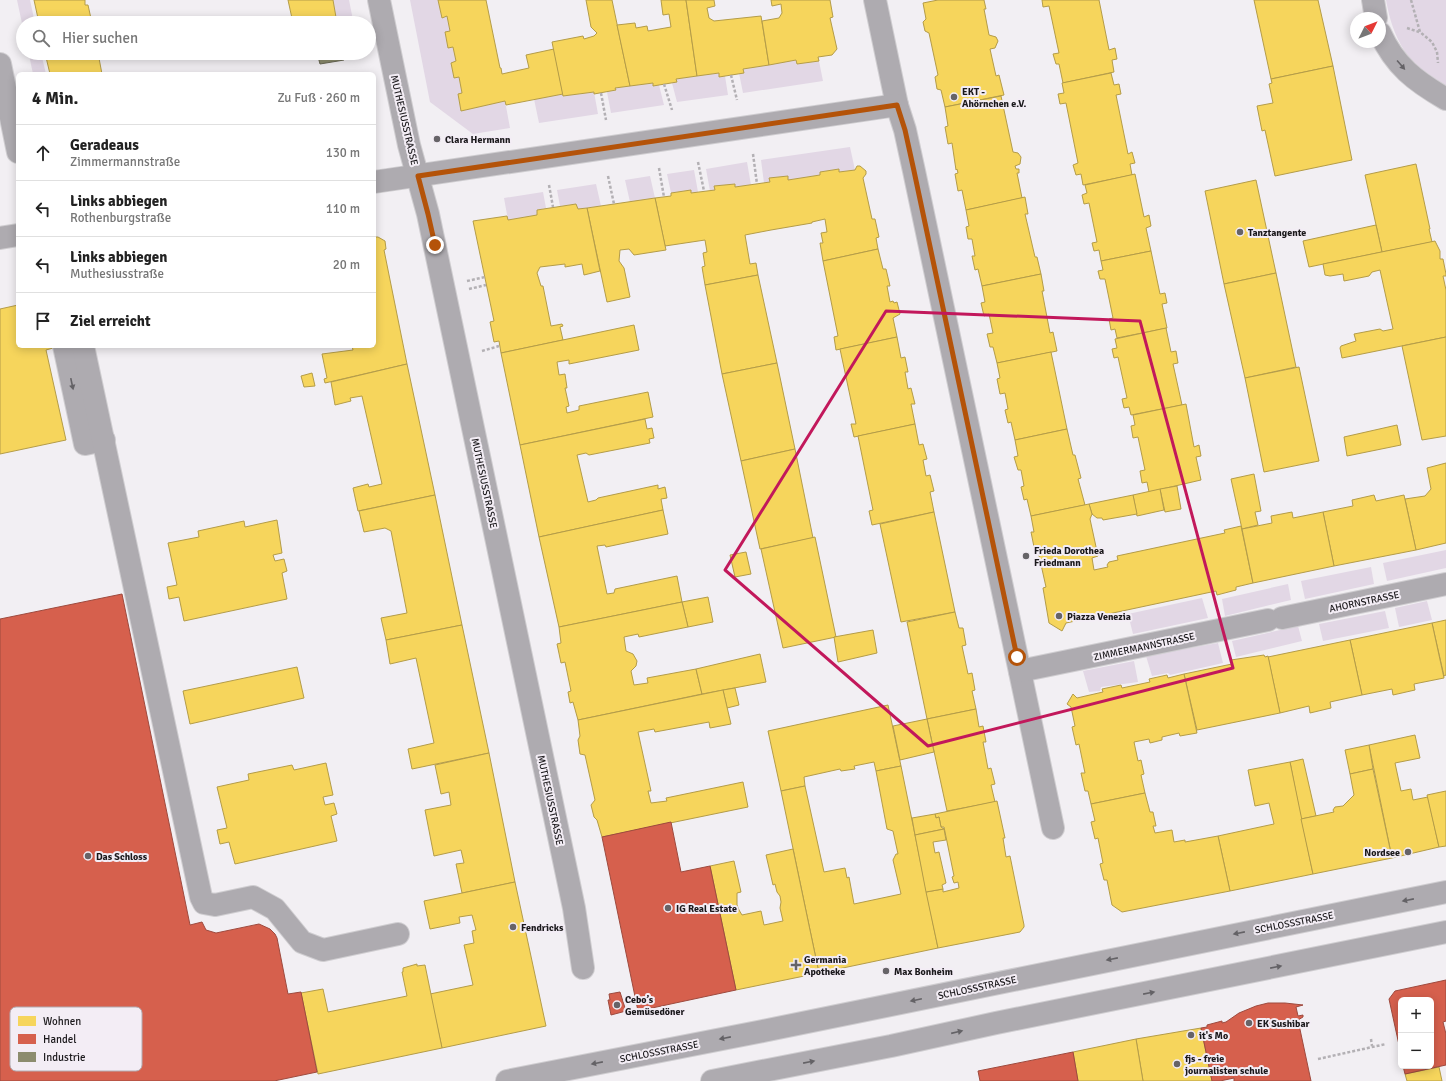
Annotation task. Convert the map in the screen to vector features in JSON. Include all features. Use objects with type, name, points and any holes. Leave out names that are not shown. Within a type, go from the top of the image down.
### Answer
[{"type":"street","name":"MUTHESIUSSTRASSE","points":[[379,0],[409,145],[428,214],[569,885],[583,968]]},
{"type":"street","points":[[875,0],[897,105],[905,130],[914,171],[1053,828]]},
{"type":"street","points":[[1373,0],[1375,12]]},
{"type":"street","points":[[1386,42],[1399,64],[1412,77],[1446,99]]},
{"type":"street","points":[[0,64],[16,142]]},
{"type":"street","points":[[376,182],[897,105]]},
{"type":"street","points":[[0,238],[16,235]]},
{"type":"street","points":[[65,348],[95,442],[201,897],[204,903],[215,906],[254,897],[275,909],[302,942],[323,950],[398,934]]},
{"type":"street","points":[[83,348],[95,442]]},
{"type":"street","name":"AHORNSTRASSE","points":[[1275,619],[1446,584]]},
{"type":"street","name":"ZIMMERMANNSTRASSE","points":[[1020,671],[1275,619]]},
{"type":"street","name":"SCHLOSSSTRASSE","points":[[507,1081],[763,1031],[1446,892]]},
{"type":"street","points":[[712,1081],[891,1046],[996,1023],[1446,932]]},
{"type":"path","points":[[1411,0],[1420,32],[1432,42],[1437,52],[1438,70]]},
{"type":"path","points":[[731,75],[737,100]]},
{"type":"path","points":[[664,84],[672,110]]},
{"type":"path","points":[[601,93],[606,120]]},
{"type":"path","points":[[753,154],[758,184]]},
{"type":"path","points":[[698,162],[704,191]]},
{"type":"path","points":[[659,168],[664,197]]},
{"type":"path","points":[[608,176],[614,204]]},
{"type":"path","points":[[549,185],[553,207]]},
{"type":"path","points":[[464,282],[485,277]]},
{"type":"path","points":[[466,289],[486,285]]},
{"type":"path","points":[[479,352],[499,346]]},
{"type":"path","points":[[1371,1039],[1372,1046]]},
{"type":"path","points":[[1318,1059],[1386,1044]]},
{"type":"highlighted area","points":[[886,311],[1140,321],[1233,668],[928,746],[725,570]]},
{"type":"shaded area","points":[[17,0],[30,0],[33,16],[20,16]]},
{"type":"shaded area","points":[[333,0],[349,0],[352,16],[336,16]]},
{"type":"shaded area","points":[[410,0],[438,0],[442,18],[447,16],[450,31],[445,33],[448,48],[453,47],[456,61],[451,63],[454,78],[459,77],[462,93],[458,94],[461,111],[505,101],[510,128],[473,134],[430,102]]},
{"type":"shaded area","points":[[1386,0],[1446,0],[1446,86],[1422,71],[1405,51],[1393,28]]},
{"type":"shaded area","points":[[30,60],[43,60],[46,72],[33,72]]},
{"type":"shaded area","points":[[796,60],[797,64],[819,61],[823,81],[743,93],[739,73],[744,73],[743,69]]},
{"type":"shaded area","points":[[719,73],[719,77],[725,76],[728,95],[677,102],[672,83],[677,82],[676,79]]},
{"type":"shaded area","points":[[653,83],[654,86],[659,85],[664,105],[611,113],[607,92],[615,90],[615,88]]},
{"type":"shaded area","points":[[594,92],[598,114],[539,123],[534,99],[563,94],[564,96]]},
{"type":"shaded area","points":[[850,147],[855,170],[839,172],[838,169],[820,172],[820,175],[788,180],[788,176],[769,178],[770,182],[764,183],[761,160]]},
{"type":"shaded area","points":[[747,162],[751,185],[735,187],[735,184],[715,186],[715,190],[710,191],[706,169]]},
{"type":"shaded area","points":[[694,170],[698,192],[691,193],[691,190],[671,193],[667,174]]},
{"type":"shaded area","points":[[650,176],[655,198],[630,202],[625,180]]},
{"type":"shaded area","points":[[596,184],[601,206],[578,209],[576,204],[560,206],[557,190]]},
{"type":"shaded area","points":[[543,192],[546,208],[537,210],[537,215],[508,220],[504,198]]},
{"type":"shaded area","points":[[1446,550],[1446,568],[1387,581],[1383,563]]},
{"type":"shaded area","points":[[1371,567],[1374,584],[1305,599],[1301,581]]},
{"type":"shaded area","points":[[1288,584],[1291,600],[1225,616],[1222,599]]},
{"type":"shaded area","points":[[1202,598],[1208,618],[1133,634],[1128,614]]},
{"type":"shaded area","points":[[1427,601],[1432,620],[1399,627],[1395,608]]},
{"type":"shaded area","points":[[1385,611],[1389,628],[1323,641],[1319,624]]},
{"type":"shaded area","points":[[1298,626],[1302,641],[1236,657],[1232,641]]},
{"type":"shaded area","points":[[1218,643],[1223,663],[1170,675],[1168,673],[1152,676],[1146,656]]},
{"type":"shaded area","points":[[1134,661],[1138,682],[1101,687],[1100,691],[1089,692],[1083,671]]},
{"type":"building: Wohnen","points":[[34,0],[85,0],[85,5],[88,5],[90,16],[37,16]]},
{"type":"building: Wohnen","points":[[288,0],[333,0],[336,16],[291,16]]},
{"type":"building: Wohnen","points":[[438,0],[486,0],[502,74],[529,68],[526,55],[554,49],[563,94],[506,105],[505,101],[461,111],[458,94],[462,93],[459,77],[454,78],[451,63],[456,61],[453,47],[448,48],[445,32],[450,31],[447,16],[442,18]]},
{"type":"building: Wohnen","points":[[586,0],[612,0],[630,86],[615,88],[616,90],[594,94],[594,92],[563,96],[552,42],[583,36],[584,39],[594,36],[597,33],[591,27]]},
{"type":"building: Wohnen","points":[[661,0],[686,0],[697,76],[676,79],[677,82],[653,86],[653,83],[630,86],[617,25],[635,23],[636,28],[647,26],[648,31],[671,27],[669,14],[663,15]]},
{"type":"building: Wohnen","points":[[686,0],[714,0],[715,6],[707,8],[709,18],[714,21],[761,16],[769,65],[743,69],[744,73],[719,77],[719,73],[697,76]]},
{"type":"building: Wohnen","points":[[771,0],[830,0],[833,17],[830,18],[837,49],[832,55],[818,57],[819,61],[797,64],[796,60],[769,65],[762,21],[779,18],[782,13],[781,4],[772,6]]},
{"type":"building: Wohnen","points":[[938,0],[984,0],[986,9],[984,9],[989,35],[996,37],[998,41],[995,48],[990,49],[996,76],[999,75],[1004,95],[945,107],[941,90],[937,89],[935,77],[938,75],[929,33],[925,31],[923,22],[926,19],[923,3]]},
{"type":"building: Wohnen","points":[[1042,0],[1099,0],[1109,50],[1115,48],[1117,59],[1112,60],[1114,72],[1063,83],[1059,64],[1056,64],[1053,54],[1059,53],[1049,6],[1043,7]]},
{"type":"building: Wohnen","points":[[1254,0],[1318,0],[1333,66],[1271,79]]},
{"type":"building: Wohnen","points":[[47,60],[99,60],[102,72],[50,72]]},
{"type":"building: Wohnen","points":[[1333,66],[1352,160],[1275,176],[1265,130],[1262,131],[1257,106],[1273,103],[1269,84],[1272,83],[1271,79]]},
{"type":"building: Wohnen","points":[[1111,73],[1114,85],[1119,84],[1121,94],[1116,95],[1128,154],[1132,152],[1135,163],[1130,164],[1132,175],[1083,185],[1081,174],[1076,175],[1073,165],[1078,163],[1066,103],[1060,104],[1058,94],[1064,93],[1062,83]]},
{"type":"building: Wohnen","points":[[1001,96],[1013,152],[1018,153],[1021,157],[1020,164],[1015,166],[1016,169],[1019,169],[1019,173],[1017,173],[1022,198],[966,210],[962,190],[958,191],[955,174],[958,173],[957,169],[956,170],[952,143],[948,144],[945,127],[948,126],[945,107]]},
{"type":"building: Wohnen","points":[[1416,164],[1432,242],[1382,252],[1365,175]]},
{"type":"building: Wohnen","points":[[857,166],[860,166],[866,171],[863,178],[872,219],[875,219],[879,237],[876,238],[878,249],[823,261],[820,243],[823,243],[821,233],[827,232],[825,219],[812,223],[745,235],[750,264],[756,263],[758,275],[705,285],[702,267],[705,266],[703,253],[707,252],[705,240],[665,246],[655,198],[671,196],[671,193],[691,190],[691,193],[715,190],[714,186],[735,184],[735,187],[770,182],[769,178],[788,176],[788,180],[820,175],[820,172],[839,169],[839,172],[855,170]]},
{"type":"building: Wohnen","points":[[1135,174],[1144,217],[1149,215],[1151,226],[1146,228],[1151,251],[1101,261],[1099,250],[1094,251],[1092,243],[1097,242],[1089,203],[1084,204],[1082,195],[1087,193],[1085,185]]},
{"type":"building: Wohnen","name":"Tanztangente","points":[[1256,180],[1276,273],[1224,284],[1205,191]]},
{"type":"building: Wohnen","points":[[1025,197],[1028,214],[1025,214],[1035,257],[1037,257],[1041,274],[982,286],[978,269],[975,270],[972,256],[975,256],[972,239],[968,239],[966,227],[969,226],[966,210]]},
{"type":"building: Wohnen","points":[[655,198],[666,250],[634,255],[629,249],[620,250],[619,261],[624,268],[630,297],[607,302],[587,208]]},
{"type":"building: Wohnen","points":[[576,204],[578,209],[587,208],[600,271],[584,275],[582,264],[565,267],[565,264],[540,267],[537,273],[541,286],[543,286],[551,326],[562,324],[563,326],[560,327],[563,340],[501,353],[499,341],[494,342],[490,322],[494,321],[473,221],[507,216],[508,220],[537,215],[537,210]]},
{"type":"building: Wohnen","points":[[1376,225],[1382,252],[1309,267],[1303,241]]},
{"type":"building: Wohnen","points":[[376,237],[378,237],[385,241],[386,249],[384,250],[407,364],[325,383],[324,379],[327,378],[322,354],[353,350],[352,348],[376,348]]},
{"type":"building: Wohnen","points":[[1435,241],[1440,251],[1440,259],[1443,259],[1446,274],[1446,276],[1443,276],[1446,290],[1446,337],[1342,358],[1341,346],[1356,341],[1354,334],[1380,329],[1383,331],[1393,329],[1380,270],[1372,272],[1369,276],[1344,281],[1343,274],[1330,276],[1325,275],[1323,264]]},
{"type":"building: Wohnen","points":[[878,249],[883,269],[886,269],[890,286],[887,286],[890,302],[897,302],[900,314],[893,318],[897,337],[836,350],[834,337],[838,336],[823,261]]},
{"type":"building: Wohnen","points":[[1151,251],[1160,294],[1165,293],[1167,303],[1162,304],[1167,328],[1117,338],[1115,329],[1111,330],[1109,319],[1113,318],[1105,279],[1100,279],[1098,271],[1103,270],[1101,261]]},
{"type":"building: Wohnen","points":[[1276,273],[1296,367],[1245,378],[1224,284]]},
{"type":"building: Wohnen","points":[[1041,274],[1044,291],[1042,291],[1050,333],[1053,332],[1057,351],[997,363],[993,347],[990,347],[987,334],[993,333],[989,314],[984,316],[981,303],[985,302],[982,286]]},
{"type":"building: Wohnen","points":[[758,275],[777,363],[722,374],[705,285]]},
{"type":"building: Wohnen","points":[[16,305],[16,348],[53,348],[46,350],[66,440],[0,454],[0,309]]},
{"type":"building: Wohnen","points":[[634,325],[639,350],[569,364],[569,360],[557,362],[559,375],[565,374],[567,388],[565,388],[569,406],[566,407],[567,413],[579,410],[579,406],[648,392],[653,417],[520,445],[501,353]]},
{"type":"building: Wohnen","points":[[1166,328],[1171,352],[1176,351],[1178,363],[1173,364],[1182,405],[1131,415],[1129,407],[1124,408],[1122,399],[1127,398],[1118,357],[1114,358],[1112,349],[1117,348],[1115,339]]},
{"type":"building: Wohnen","points":[[897,337],[901,358],[905,357],[908,372],[905,372],[908,389],[911,388],[915,404],[911,404],[915,424],[854,437],[851,424],[856,424],[840,349]]},
{"type":"building: Wohnen","points":[[1446,337],[1446,436],[1422,440],[1402,346]]},
{"type":"building: Wohnen","points":[[1051,352],[1067,429],[1015,440],[1011,422],[1008,423],[1005,410],[1008,409],[1005,393],[1000,394],[997,379],[1000,378],[997,363]]},
{"type":"building: Wohnen","points":[[777,363],[795,449],[741,461],[722,374]]},
{"type":"building: Wohnen","points":[[407,364],[435,495],[358,511],[353,488],[368,484],[369,487],[382,484],[362,396],[350,398],[351,401],[335,405],[331,382]]},
{"type":"building: Wohnen","points":[[1299,367],[1319,461],[1264,472],[1245,378]]},
{"type":"building: Wohnen","points":[[312,373],[315,386],[304,387],[301,376]]},
{"type":"building: Wohnen","points":[[1186,404],[1194,447],[1199,445],[1201,456],[1196,457],[1201,480],[1149,492],[1147,482],[1142,483],[1140,471],[1145,470],[1138,437],[1133,438],[1131,426],[1135,425],[1133,415]]},
{"type":"building: Wohnen","points":[[645,419],[647,429],[652,428],[654,438],[649,439],[650,443],[589,455],[586,453],[577,455],[588,502],[598,498],[658,485],[658,489],[665,487],[667,498],[661,499],[663,510],[539,537],[520,445]]},
{"type":"building: Wohnen","points":[[915,424],[919,445],[923,444],[927,459],[923,460],[926,476],[930,475],[934,491],[930,492],[934,512],[872,525],[869,511],[873,510],[858,436]]},
{"type":"building: Wohnen","points":[[1397,425],[1401,445],[1347,456],[1344,437]]},
{"type":"building: Wohnen","points":[[1067,429],[1073,455],[1075,455],[1081,478],[1078,479],[1085,505],[1031,516],[1027,499],[1024,500],[1021,487],[1024,486],[1021,470],[1018,470],[1014,457],[1018,456],[1015,440]]},
{"type":"building: Wohnen","points":[[795,449],[813,538],[760,549],[741,461]]},
{"type":"building: Wohnen","points":[[1446,463],[1446,543],[1416,550],[1405,499],[1425,496],[1431,489],[1427,468]]},
{"type":"building: Wohnen","points":[[1254,474],[1261,511],[1255,512],[1258,525],[1242,529],[1231,479]]},
{"type":"building: Wohnen","points":[[1177,486],[1181,509],[1165,512],[1160,489]]},
{"type":"building: Wohnen","points":[[1160,489],[1164,510],[1137,516],[1133,495]]},
{"type":"building: Wohnen","points":[[435,495],[462,625],[386,640],[381,618],[407,613],[391,531],[385,528],[364,532],[359,511]]},
{"type":"building: Wohnen","points":[[1133,495],[1137,514],[1103,520],[1102,518],[1097,518],[1092,514],[1089,504]]},
{"type":"building: Wohnen","points":[[1374,495],[1376,501],[1404,495],[1416,550],[1334,566],[1323,512],[1353,506],[1352,500]]},
{"type":"building: Wohnen","points":[[1089,504],[1092,514],[1090,519],[1098,556],[1092,558],[1094,570],[1108,567],[1107,565],[1109,562],[1118,560],[1117,556],[1225,533],[1224,530],[1241,526],[1253,583],[1236,587],[1236,590],[1217,595],[1216,591],[1066,623],[1062,631],[1049,623],[1043,588],[1046,587],[1038,551],[1035,552],[1031,532],[1034,532],[1031,516]]},
{"type":"building: Wohnen","points":[[663,510],[668,534],[606,547],[605,545],[597,546],[607,594],[614,593],[615,589],[677,576],[682,602],[559,627],[539,537]]},
{"type":"building: Wohnen","points":[[934,512],[955,612],[901,622],[880,524]]},
{"type":"building: Wohnen","points":[[1292,512],[1293,518],[1323,512],[1334,566],[1253,583],[1242,529],[1272,523],[1271,516]]},
{"type":"building: Wohnen","points":[[277,520],[282,553],[273,555],[275,561],[284,559],[287,571],[282,573],[287,599],[184,621],[179,597],[169,599],[167,587],[177,585],[168,543],[199,537],[198,531],[244,521],[245,527]]},
{"type":"building: Wohnen","points":[[815,537],[836,637],[783,648],[761,549]]},
{"type":"building: Wohnen","points":[[746,552],[751,574],[735,577],[730,555]]},
{"type":"building: Wohnen","points":[[708,597],[713,622],[688,627],[682,602]]},
{"type":"building: Wohnen","points":[[682,602],[688,627],[639,637],[638,634],[624,637],[626,651],[633,654],[637,661],[636,666],[631,671],[634,685],[648,683],[647,678],[696,669],[702,694],[578,720],[573,702],[570,703],[568,692],[571,691],[565,662],[561,663],[557,644],[561,643],[559,627]]},
{"type":"building: Wohnen","points":[[955,612],[959,628],[963,628],[966,645],[962,646],[968,674],[972,673],[975,690],[972,691],[976,709],[927,719],[907,622]]},
{"type":"building: Wohnen","points":[[1446,620],[1446,675],[1444,676],[1432,623]]},
{"type":"building: Wohnen","points":[[1432,623],[1444,678],[1414,684],[1415,690],[1393,695],[1392,689],[1362,695],[1350,640]]},
{"type":"building: Wohnen","points":[[462,625],[489,753],[412,769],[408,749],[434,743],[416,658],[390,664],[386,640]]},
{"type":"building: Wohnen","points":[[873,630],[877,653],[838,662],[834,637]]},
{"type":"building: Wohnen","points":[[1350,640],[1362,695],[1330,702],[1331,708],[1310,713],[1309,706],[1280,713],[1268,657]]},
{"type":"building: Wohnen","points":[[760,654],[766,682],[702,694],[696,669]]},
{"type":"building: Wohnen","points":[[1264,655],[1265,657],[1268,656],[1280,713],[1197,730],[1184,674],[1232,664],[1231,660]]},
{"type":"building: Wohnen","points":[[297,667],[304,698],[190,724],[183,691]]},
{"type":"building: Wohnen","points":[[1184,674],[1197,733],[1180,736],[1179,733],[1162,737],[1162,740],[1150,743],[1149,739],[1134,742],[1138,761],[1141,760],[1144,774],[1141,775],[1145,793],[1091,804],[1088,791],[1085,791],[1081,773],[1085,773],[1079,744],[1076,745],[1072,727],[1075,726],[1071,707],[1067,704],[1073,694],[1077,698],[1103,692],[1102,689],[1121,685],[1122,688],[1150,682],[1149,679],[1167,675],[1168,678]]},
{"type":"building: Wohnen","points":[[735,688],[739,705],[727,708],[723,690]]},
{"type":"building: Wohnen","points":[[723,690],[731,724],[710,728],[709,722],[655,732],[654,729],[638,732],[651,791],[648,791],[651,803],[667,801],[666,798],[743,782],[748,807],[602,837],[591,805],[595,800],[585,755],[580,754],[578,720]]},
{"type":"building: Wohnen","points":[[888,705],[901,766],[876,771],[874,762],[854,766],[855,769],[841,771],[840,769],[804,777],[805,786],[781,791],[768,731]]},
{"type":"building: Wohnen","points":[[976,709],[979,727],[983,726],[986,742],[983,742],[988,769],[991,768],[995,784],[991,785],[995,802],[947,811],[927,719]]},
{"type":"building: Wohnen","points":[[927,719],[934,752],[900,760],[893,726]]},
{"type":"building: Wohnen","points":[[1415,735],[1420,758],[1395,763],[1401,791],[1411,789],[1413,800],[1428,797],[1439,847],[1392,858],[1369,745]]},
{"type":"building: Wohnen","points":[[1369,745],[1373,769],[1350,774],[1345,750]]},
{"type":"building: Wohnen","points":[[489,753],[515,882],[462,893],[456,864],[464,863],[461,850],[434,856],[425,810],[451,805],[449,792],[441,794],[435,765]]},
{"type":"building: Wohnen","points":[[1303,759],[1316,816],[1301,819],[1290,762]]},
{"type":"building: Wohnen","points":[[1290,762],[1313,874],[1230,891],[1218,836],[1274,824],[1269,803],[1255,806],[1248,770]]},
{"type":"building: Wohnen","points":[[326,763],[333,795],[323,797],[325,805],[334,803],[337,814],[331,816],[337,841],[235,864],[229,842],[220,844],[217,830],[227,828],[217,787],[249,780],[248,774],[292,765],[294,770]]},
{"type":"building: Wohnen","points":[[901,766],[938,948],[819,973],[781,791],[805,786],[824,872],[845,868],[847,878],[849,877],[854,904],[901,894],[893,860],[896,854],[898,854],[893,831],[887,829],[876,771]]},
{"type":"building: Wohnen","points":[[1373,769],[1392,858],[1313,874],[1301,819],[1334,812],[1333,810],[1335,807],[1343,806],[1354,795],[1350,774]]},
{"type":"building: Wohnen","points":[[1446,791],[1446,846],[1439,847],[1427,795]]},
{"type":"building: Wohnen","points":[[1145,793],[1150,812],[1153,812],[1156,826],[1153,826],[1155,833],[1172,830],[1174,842],[1185,840],[1185,842],[1218,836],[1230,891],[1122,912],[1112,905],[1107,880],[1104,880],[1100,864],[1103,863],[1098,838],[1095,839],[1091,822],[1095,821],[1091,804]]},
{"type":"building: Wohnen","points":[[997,801],[1005,838],[1003,838],[1006,857],[1010,856],[1024,927],[1020,932],[938,948],[926,892],[943,889],[943,892],[959,888],[958,882],[954,883],[952,877],[954,876],[944,827],[941,827],[939,817],[936,818],[935,814]]},
{"type":"building: Wohnen","points":[[935,814],[936,818],[939,817],[941,827],[944,829],[915,835],[912,818]]},
{"type":"building: Wohnen","points":[[944,829],[946,840],[933,842],[935,853],[939,852],[946,883],[942,885],[943,889],[926,892],[915,835]]},
{"type":"building: Wohnen","points":[[793,849],[819,973],[736,990],[710,866],[734,861],[741,892],[737,893],[737,905],[739,910],[742,915],[761,911],[764,925],[783,921],[780,908],[780,896],[777,892],[775,884],[773,885],[766,855]]},
{"type":"building: Wohnen","points":[[515,882],[546,1026],[442,1048],[430,994],[473,985],[464,945],[474,943],[472,931],[476,930],[472,915],[459,917],[460,923],[430,929],[424,901]]},
{"type":"building: Wohnen","points":[[417,964],[417,966],[425,965],[442,1048],[318,1074],[301,993],[323,989],[328,1012],[407,996],[402,972],[403,968]]},
{"type":"building: Wohnen","points":[[1201,1028],[1212,1081],[1143,1081],[1136,1039]]},
{"type":"building: Wohnen","points":[[1136,1039],[1143,1081],[1078,1081],[1073,1052]]},
{"type":"building: Wohnen","points":[[1439,1067],[1442,1081],[1407,1081],[1405,1074]]},
{"type":"building: Handel","name":"Das Schloss","points":[[122,594],[190,925],[202,922],[206,930],[216,933],[259,924],[270,929],[275,934],[288,994],[301,992],[317,1072],[274,1081],[0,1081],[0,619]]},
{"type":"building: Handel","name":"IG Real Estate","points":[[671,822],[681,872],[710,866],[736,990],[638,1011],[602,837]]},
{"type":"building: Handel","points":[[1446,980],[1446,1021],[1443,1022],[1446,1034],[1446,1065],[1434,1068],[1434,997],[1398,997],[1398,1040],[1389,999],[1395,991]]},
{"type":"building: Handel","points":[[620,992],[626,1011],[611,1015],[608,1000],[610,1000],[609,994]]},
{"type":"building: Handel","points":[[1268,1003],[1303,1005],[1296,1007],[1298,1016],[1303,1015],[1303,1017],[1298,1020],[1311,1081],[1234,1081],[1234,1078],[1212,1081],[1201,1028],[1222,1021],[1222,1023],[1226,1022],[1239,1013]]},
{"type":"building: Handel","points":[[1073,1052],[1078,1081],[980,1081],[978,1071]]},
{"type":"building: Handel","points":[[1404,1069],[1428,1069],[1405,1074]]},
{"type":"building: Industrie","points":[[319,60],[344,60],[320,64]]},
{"type":"place","name":"EKT - Ahörnchen e.V.","points":[[954,97]]},
{"type":"place","name":"Clara Hermann","points":[[437,139]]},
{"type":"place","name":"Tanztangente","points":[[1240,232]]},
{"type":"place","name":"Frieda Dorothea Friedmann","points":[[1026,556]]},
{"type":"place","name":"Piazza Venezia","points":[[1059,616]]},
{"type":"place","name":"Nordsee","points":[[1408,852]]},
{"type":"place","name":"Das Schloss","points":[[88,856]]},
{"type":"place","name":"IG Real Estate","points":[[668,908]]},
{"type":"place","name":"Fendricks","points":[[513,927]]},
{"type":"place","name":"Germania Apotheke","points":[[796,965]]},
{"type":"place","name":"Max Bonheim","points":[[886,971]]},
{"type":"place","name":"Cebo’s Gemüsedöner","points":[[617,1005]]},
{"type":"place","name":"EK Sushibar","points":[[1249,1023]]},
{"type":"place","name":"it's Mo","points":[[1191,1035]]},
{"type":"place","name":"fjs - freie journalisten schule","points":[[1177,1064]]},
{"type":"route","points":[[435,245],[418,176],[530,158],[897,105],[905,130],[914,171],[1017,657]]}]
